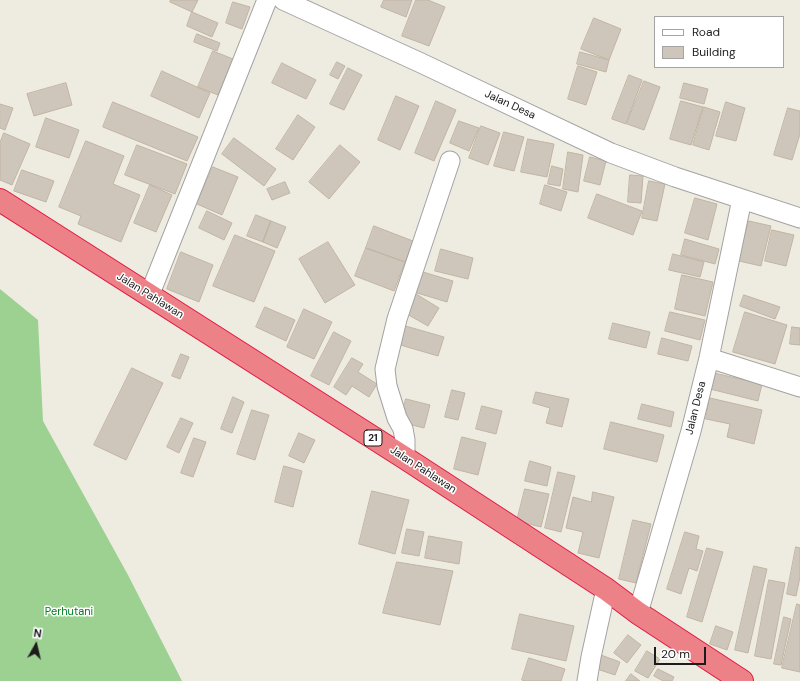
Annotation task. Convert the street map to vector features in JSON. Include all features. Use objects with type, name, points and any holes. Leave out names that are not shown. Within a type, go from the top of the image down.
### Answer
[{"type":"highway","name":"Jalan Pahlawan","points":[[0,200],[405,458],[606,589],[638,614],[742,681]]},
{"type":"street","points":[[149,296],[267,0]]},
{"type":"street","name":"Jalan Desa","points":[[283,0],[611,153],[675,177],[800,218]]},
{"type":"street","points":[[405,458],[405,440],[403,429],[397,418],[387,386],[385,368],[397,319],[450,161]]},
{"type":"street","name":"Jalan Desa","points":[[638,614],[691,431],[709,358],[742,199]]},
{"type":"street","points":[[709,358],[800,387]]},
{"type":"street","points":[[587,681],[606,589]]},
{"type":"green space","name":"Perhutani","points":[[0,289],[38,320],[43,421],[128,575],[182,681],[0,681]]},
{"type":"building","points":[[171,0],[198,0],[192,12],[170,2]]},
{"type":"building","points":[[384,0],[412,0],[406,17],[381,7]]},
{"type":"building","points":[[416,0],[428,0],[445,7],[429,46],[402,36]]},
{"type":"building","points":[[233,2],[250,7],[242,29],[226,23]]},
{"type":"building","points":[[192,12],[218,23],[212,37],[187,26]]},
{"type":"building","points":[[594,18],[621,29],[609,60],[581,49]]},
{"type":"building","points":[[197,34],[220,43],[217,51],[194,42]]},
{"type":"building","points":[[213,51],[233,59],[218,95],[198,87]]},
{"type":"building","points":[[580,52],[609,60],[606,72],[577,64]]},
{"type":"building","points":[[337,62],[345,66],[338,79],[330,75]]},
{"type":"building","points":[[282,63],[316,80],[306,99],[272,83]]},
{"type":"building","points":[[578,66],[597,72],[586,105],[568,99]]},
{"type":"building","points":[[348,68],[362,75],[344,110],[330,104]]},
{"type":"building","points":[[162,71],[210,93],[199,118],[151,96]]},
{"type":"building","points":[[629,75],[642,80],[626,124],[612,119]]},
{"type":"building","points":[[644,81],[660,87],[644,130],[627,124]]},
{"type":"building","points":[[66,83],[72,105],[34,116],[27,94]]},
{"type":"building","points":[[684,83],[708,89],[704,104],[680,98]]},
{"type":"building","points":[[396,96],[419,106],[400,150],[378,140]]},
{"type":"building","points":[[436,101],[456,110],[434,161],[415,153]]},
{"type":"building","points":[[681,101],[703,107],[691,145],[670,139]]},
{"type":"building","points":[[113,102],[198,137],[187,161],[103,127]]},
{"type":"building","points":[[726,102],[745,108],[736,141],[716,136]]},
{"type":"building","points":[[0,104],[13,108],[5,130],[0,128]]},
{"type":"building","points":[[704,107],[720,112],[709,150],[693,145]]},
{"type":"building","points":[[788,108],[800,111],[800,134],[792,160],[774,155]]},
{"type":"building","points":[[298,115],[315,127],[293,160],[276,149]]},
{"type":"building","points":[[46,118],[79,130],[69,158],[36,147]]},
{"type":"building","points":[[459,121],[479,128],[469,151],[450,143]]},
{"type":"building","points":[[481,126],[500,133],[488,165],[469,158]]},
{"type":"building","points":[[504,132],[524,137],[514,171],[494,166]]},
{"type":"building","points":[[4,133],[30,144],[12,185],[0,180],[0,143]]},
{"type":"building","points":[[234,138],[276,169],[264,186],[222,154]]},
{"type":"building","points":[[528,139],[554,144],[547,177],[521,172]]},
{"type":"building","points":[[86,141],[124,156],[113,184],[140,195],[121,242],[78,224],[81,216],[59,207]]},
{"type":"building","points":[[137,145],[187,164],[175,194],[125,175]]},
{"type":"building","points":[[340,145],[360,162],[329,199],[309,182]]},
{"type":"building","points":[[568,152],[583,155],[578,192],[563,189]]},
{"type":"building","points":[[590,157],[606,161],[600,185],[584,181]]},
{"type":"building","points":[[552,166],[563,169],[560,186],[548,184]]},
{"type":"building","points":[[213,167],[238,177],[222,215],[197,204]]},
{"type":"building","points":[[22,170],[54,181],[46,202],[14,191]]},
{"type":"building","points":[[630,175],[643,176],[641,203],[628,202]]},
{"type":"building","points":[[649,181],[665,184],[657,221],[642,218]]},
{"type":"building","points":[[285,182],[290,193],[272,200],[267,189]]},
{"type":"building","points":[[150,185],[172,195],[156,232],[134,223]]},
{"type":"building","points":[[545,185],[567,192],[561,211],[540,204]]},
{"type":"building","points":[[597,194],[642,211],[633,235],[588,218]]},
{"type":"building","points":[[695,198],[717,204],[708,240],[685,233]]},
{"type":"building","points":[[207,211],[232,223],[224,240],[199,228]]},
{"type":"building","points":[[256,215],[271,221],[263,242],[247,236]]},
{"type":"building","points":[[271,221],[286,227],[277,248],[263,242]]},
{"type":"building","points":[[749,221],[771,226],[761,266],[739,261]]},
{"type":"building","points":[[374,226],[413,241],[405,262],[366,248]]},
{"type":"building","points":[[772,230],[794,235],[786,266],[765,261]]},
{"type":"building","points":[[235,235],[275,251],[254,302],[213,286]]},
{"type":"building","points":[[685,239],[719,249],[715,264],[681,255]]},
{"type":"building","points":[[328,242],[355,285],[325,303],[299,259]]},
{"type":"building","points":[[366,248],[405,262],[394,291],[355,276]]},
{"type":"building","points":[[441,249],[473,258],[468,279],[435,271]]},
{"type":"building","points":[[181,252],[213,265],[199,302],[167,289]]},
{"type":"building","points":[[673,254],[704,262],[700,277],[669,270]]},
{"type":"building","points":[[423,272],[453,281],[447,302],[417,293]]},
{"type":"building","points":[[682,275],[713,282],[705,316],[675,309]]},
{"type":"building","points":[[416,294],[439,308],[428,326],[405,313]]},
{"type":"building","points":[[744,295],[780,307],[775,319],[740,306]]},
{"type":"building","points":[[265,307],[295,320],[286,341],[256,327]]},
{"type":"building","points":[[304,309],[332,322],[314,359],[287,347]]},
{"type":"building","points":[[670,312],[705,320],[700,340],[665,331]]},
{"type":"building","points":[[745,312],[787,325],[775,364],[733,352]]},
{"type":"building","points":[[613,323],[650,332],[646,348],[609,339]]},
{"type":"building","points":[[402,325],[444,337],[438,356],[397,344]]},
{"type":"building","points":[[792,327],[800,328],[800,345],[790,344]]},
{"type":"building","points":[[334,332],[351,341],[329,385],[311,376]]},
{"type":"building","points":[[662,338],[692,346],[688,361],[658,354]]},
{"type":"building","points":[[181,354],[189,357],[180,379],[172,376]]},
{"type":"building","points":[[352,358],[363,364],[358,372],[377,384],[369,397],[352,386],[346,395],[334,387]]},
{"type":"building","points":[[132,368],[163,383],[126,460],[94,445]]},
{"type":"building","points":[[714,373],[762,384],[758,401],[710,389]]},
{"type":"building","points":[[452,390],[465,393],[458,420],[445,417]]},
{"type":"building","points":[[536,392],[569,399],[562,427],[546,423],[550,408],[533,403]]},
{"type":"building","points":[[233,397],[244,402],[232,433],[221,429]]},
{"type":"building","points":[[710,398],[762,410],[754,444],[727,437],[730,424],[706,419]]},
{"type":"building","points":[[406,399],[430,405],[424,428],[400,422]]},
{"type":"building","points":[[642,404],[674,412],[671,427],[638,419]]},
{"type":"building","points":[[482,406],[502,411],[496,434],[476,429]]},
{"type":"building","points":[[252,410],[269,415],[255,460],[237,454]]},
{"type":"building","points":[[181,418],[193,423],[179,453],[167,447]]},
{"type":"building","points":[[611,422],[664,435],[657,462],[604,449]]},
{"type":"building","points":[[299,433],[315,440],[304,463],[289,456]]},
{"type":"building","points":[[462,437],[486,443],[478,475],[454,469]]},
{"type":"building","points":[[194,438],[206,442],[193,477],[181,473]]},
{"type":"building","points":[[530,461],[551,467],[547,486],[525,481]]},
{"type":"building","points":[[284,466],[302,471],[293,507],[275,502]]},
{"type":"building","points":[[558,472],[575,476],[561,532],[545,528]]},
{"type":"building","points":[[525,489],[549,494],[541,527],[517,521]]},
{"type":"building","points":[[372,491],[409,500],[395,554],[359,544]]},
{"type":"building","points":[[593,492],[614,497],[599,558],[578,553],[583,532],[566,528],[573,497],[591,502]]},
{"type":"building","points":[[633,520],[651,524],[636,583],[619,579]]},
{"type":"building","points":[[407,529],[424,532],[419,556],[402,553]]},
{"type":"building","points":[[685,532],[699,536],[696,549],[703,551],[697,571],[689,568],[681,594],[667,589]]},
{"type":"building","points":[[429,536],[462,542],[459,564],[425,558]]},
{"type":"building","points":[[796,547],[800,548],[800,577],[796,596],[787,594]]},
{"type":"building","points":[[707,548],[723,552],[702,622],[687,617]]},
{"type":"building","points":[[397,562],[453,571],[440,625],[383,613]]},
{"type":"building","points":[[754,566],[767,569],[748,653],[735,650]]},
{"type":"building","points":[[769,580],[785,583],[771,659],[755,656]]},
{"type":"building","points":[[797,604],[800,605],[800,672],[782,668]]},
{"type":"building","points":[[520,614],[574,626],[566,661],[512,649]]},
{"type":"building","points":[[784,617],[791,619],[781,665],[774,664]]},
{"type":"building","points":[[716,626],[733,632],[727,650],[710,644]]},
{"type":"building","points":[[628,635],[641,645],[627,663],[614,653]]},
{"type":"building","points":[[647,651],[660,659],[648,678],[635,671]]},
{"type":"building","points":[[601,655],[620,662],[615,675],[597,669]]},
{"type":"building","points":[[529,658],[565,669],[561,681],[522,680]]},
{"type":"building","points":[[658,669],[674,677],[672,681],[663,681],[654,676]]},
{"type":"building","points":[[631,674],[640,681],[626,681]]}]
